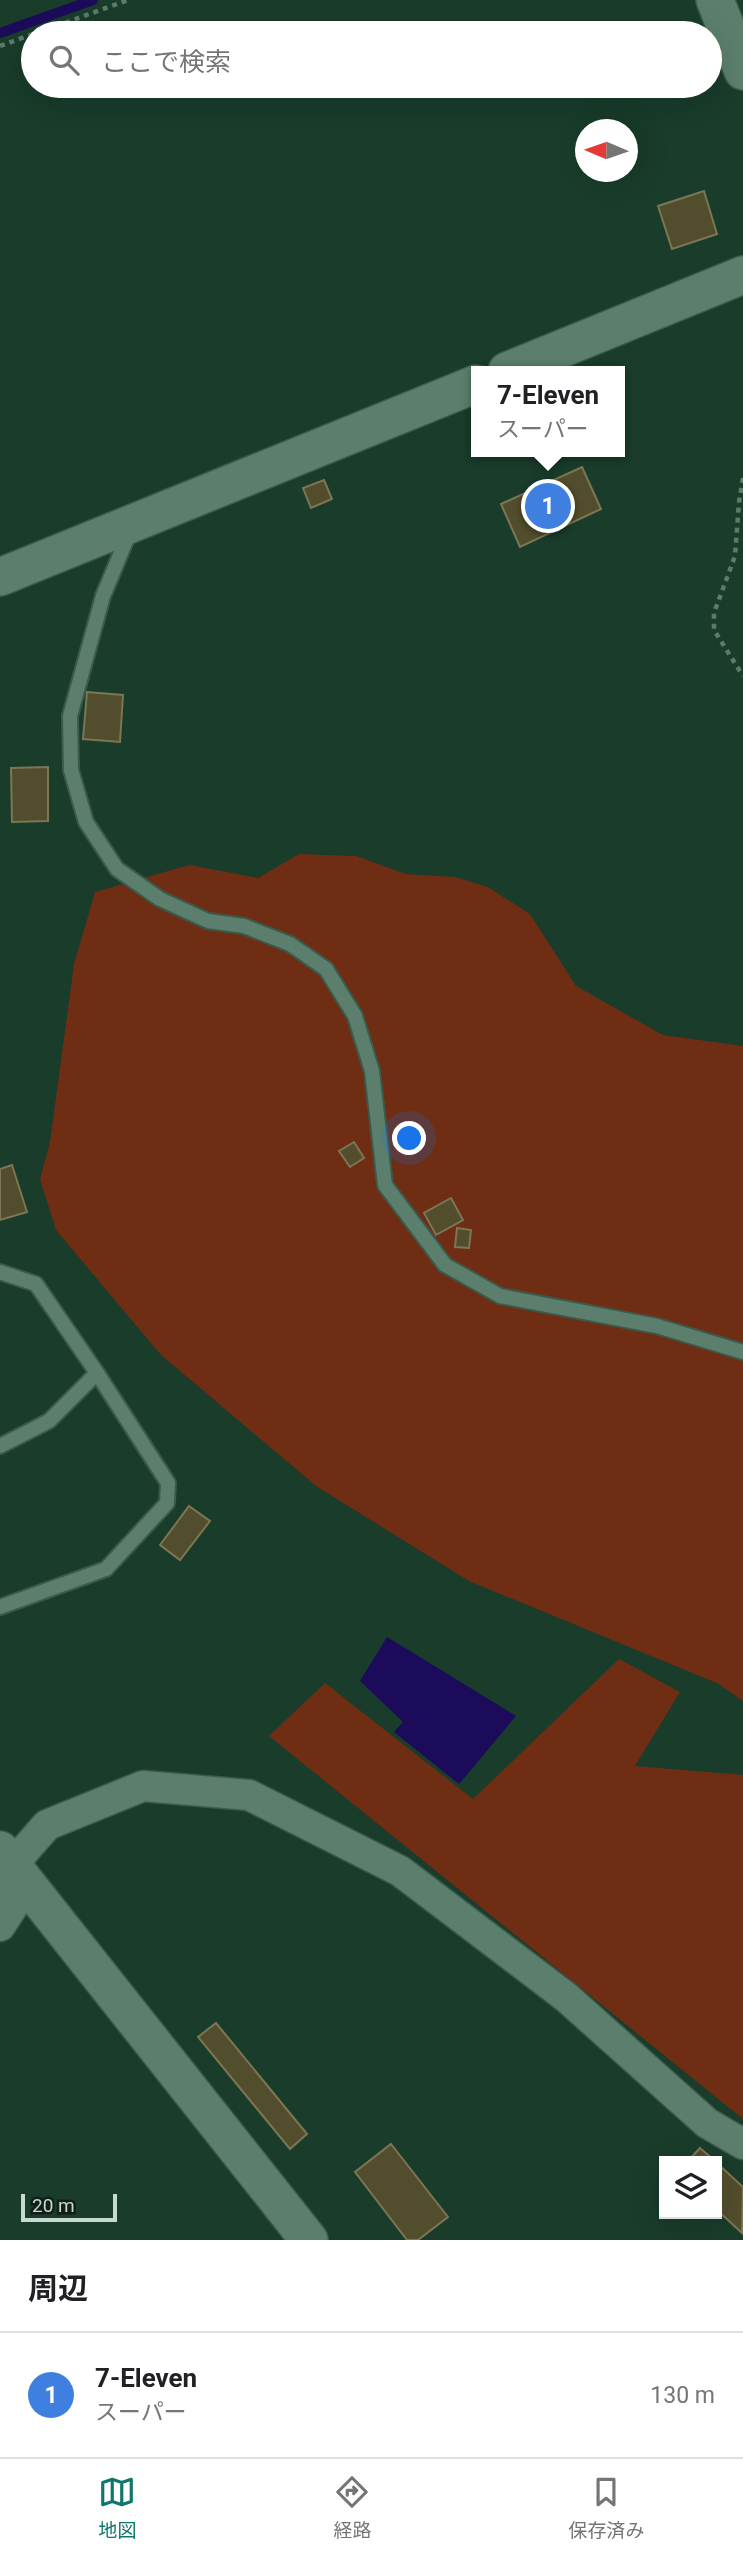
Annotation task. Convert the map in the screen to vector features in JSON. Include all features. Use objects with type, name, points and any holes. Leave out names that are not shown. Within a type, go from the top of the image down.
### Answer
[{"type":"street","points":[[715,0],[743,71]]},
{"type":"street","points":[[519,366],[743,275]]},
{"type":"street","points":[[0,577],[471,386]]},
{"type":"street","points":[[6,1858],[47,1825],[143,1786],[249,1795],[400,1871],[566,1997],[707,2123],[743,2144]]},
{"type":"street","points":[[0,1926],[15,1903],[6,1858]]},
{"type":"street","points":[[6,1858],[309,2240]]},
{"type":"lane","points":[[133,523],[103,596],[70,716],[71,770],[86,822],[117,869],[160,899],[208,921],[244,926],[290,944],[326,969],[355,1016],[372,1071],[385,1185],[445,1265],[500,1296],[657,1326],[743,1352]]},
{"type":"lane","points":[[0,1272],[36,1284],[167,1483],[167,1503],[106,1569],[0,1607]]},
{"type":"lane","points":[[0,1446],[49,1421],[97,1373]]},
{"type":"path","points":[[71,21],[128,0]]},
{"type":"path","points":[[0,47],[21,39]]},
{"type":"path","points":[[743,478],[738,502],[734,556],[714,613],[714,630],[743,676]]},
{"type":"shaded area","points":[[299,854],[356,856],[406,874],[455,877],[488,887],[530,914],[576,986],[663,1035],[743,1046],[743,1701],[719,1684],[469,1581],[316,1486],[161,1355],[56,1230],[40,1179],[50,1142],[74,964],[95,892],[189,865],[258,878]]},
{"type":"shaded area","points":[[387,1637],[516,1716],[459,1784],[394,1732],[403,1722],[360,1681]]},
{"type":"shaded area","points":[[619,1659],[680,1692],[635,1766],[743,1775],[743,2119],[269,1736],[325,1683],[473,1799]]},
{"type":"building","points":[[704,191],[717,234],[672,249],[658,206]]},
{"type":"building","points":[[582,467],[601,509],[520,547],[501,504]]},
{"type":"building","points":[[324,480],[332,499],[311,508],[303,488]]},
{"type":"building","points":[[87,692],[123,695],[120,742],[83,739]]},
{"type":"building","points":[[48,767],[48,821],[12,822],[11,768]]},
{"type":"building","points":[[354,1142],[364,1158],[350,1167],[339,1151]]},
{"type":"building","points":[[12,1165],[27,1212],[0,1220],[0,1169]]},
{"type":"building","points":[[451,1198],[463,1220],[436,1235],[424,1213]]},
{"type":"building","points":[[457,1228],[471,1230],[469,1248],[455,1247]]},
{"type":"building","points":[[189,1506],[210,1521],[180,1560],[160,1545]]},
{"type":"building","points":[[216,2023],[307,2134],[290,2149],[198,2037]]},
{"type":"building","points":[[391,2144],[448,2217],[418,2240],[407,2240],[355,2172]]},
{"type":"building","points":[[700,2148],[709,2156],[693,2156]]},
{"type":"building","points":[[722,2168],[743,2187],[742,2233],[722,2215]]},
{"type":"waterway","points":[[34,21],[93,0]]},
{"type":"waterway","points":[[0,33],[21,26]]},
{"type":"place","name":"7-Eleven","points":[[548,506]]}]
